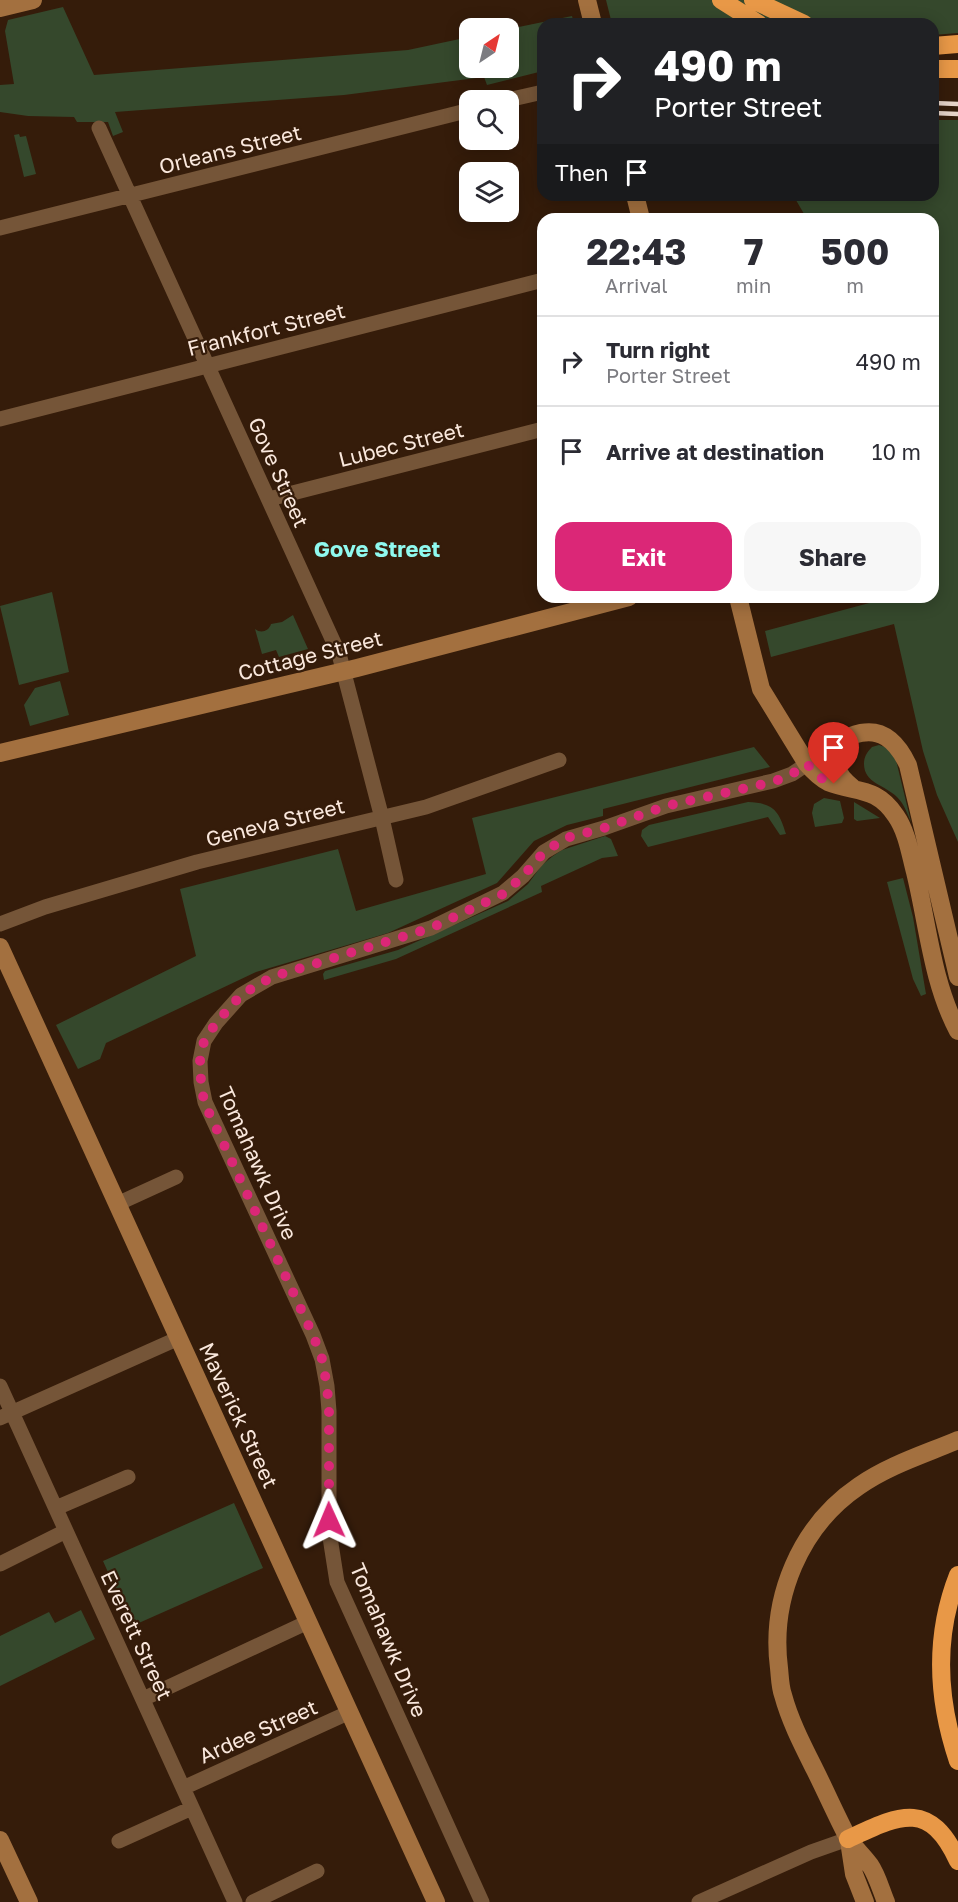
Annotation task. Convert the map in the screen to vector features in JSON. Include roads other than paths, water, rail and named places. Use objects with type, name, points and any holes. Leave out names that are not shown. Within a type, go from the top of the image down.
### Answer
[{"type":"highway","points":[[721,0],[750,18]]},
{"type":"highway","points":[[753,0],[791,18]]},
{"type":"highway","points":[[939,46],[958,44]]},
{"type":"highway","points":[[939,69],[958,69]]},
{"type":"highway","points":[[958,1575],[948,1608],[940,1660],[944,1709],[958,1761]]},
{"type":"highway","points":[[848,1839],[893,1819],[915,1818],[930,1824],[945,1836],[958,1860]]},
{"type":"main road","points":[[0,8],[26,1]]},
{"type":"main road","name":"Cottage Street","points":[[0,753],[343,671],[606,603]]},
{"type":"main road","points":[[740,603],[761,689],[807,764],[828,782],[854,788],[877,797],[891,809],[901,824],[920,894],[941,992],[958,1031]]},
{"type":"main road","points":[[807,764],[848,737],[869,732],[883,735],[894,743],[908,765],[958,977]]},
{"type":"main road","points":[[848,737],[836,754],[836,763],[843,780],[854,788]]},
{"type":"main road","name":"Maverick Street","points":[[0,947],[436,1902]]},
{"type":"main road","points":[[886,1902],[871,1866],[848,1839],[801,1742],[782,1693],[777,1650],[782,1596],[803,1546],[837,1503],[858,1486],[882,1472],[958,1440]]},
{"type":"main road","points":[[0,1839],[29,1902]]},
{"type":"main road","points":[[848,1839],[854,1874],[865,1902]]},
{"type":"street","points":[[519,97],[537,93]]},
{"type":"street","name":"Orleans Street","points":[[0,228],[459,113]]},
{"type":"street","name":"Gove Street","points":[[99,128],[339,654],[396,880]]},
{"type":"street","name":"Frankfort Street","points":[[0,418],[537,282]]},
{"type":"street","name":"Lubec Street","points":[[268,499],[537,431]]},
{"type":"street","name":"Geneva Street","points":[[0,924],[45,907],[198,862],[426,807],[559,760]]},
{"type":"street","name":"Tomahawk Drive","points":[[482,1902],[337,1582],[329,1531],[329,1411],[322,1359],[313,1335],[204,1102],[200,1061],[204,1041],[228,1008],[241,995],[272,977],[431,928],[503,894],[544,852],[557,842],[666,806],[773,782],[792,774],[807,764]]},
{"type":"street","points":[[117,1204],[176,1177]]},
{"type":"street","points":[[6,1415],[178,1338]]},
{"type":"street","name":"Everett Street","points":[[0,1386],[6,1415],[56,1509],[235,1902]]},
{"type":"street","points":[[56,1509],[128,1477]]},
{"type":"street","points":[[0,1563],[66,1531]]},
{"type":"street","points":[[142,1698],[308,1622]]},
{"type":"street","name":"Ardee Street","points":[[183,1788],[350,1712]]},
{"type":"street","points":[[119,1841],[192,1808]]},
{"type":"street","points":[[699,1902],[811,1852],[848,1839]]},
{"type":"street","points":[[253,1902],[317,1871]]},
{"type":"railway","points":[[939,103],[958,104]]},
{"type":"railway","points":[[939,113],[958,114]]},
{"type":"district","name":"Gove Street","points":[[377,548]]}]
